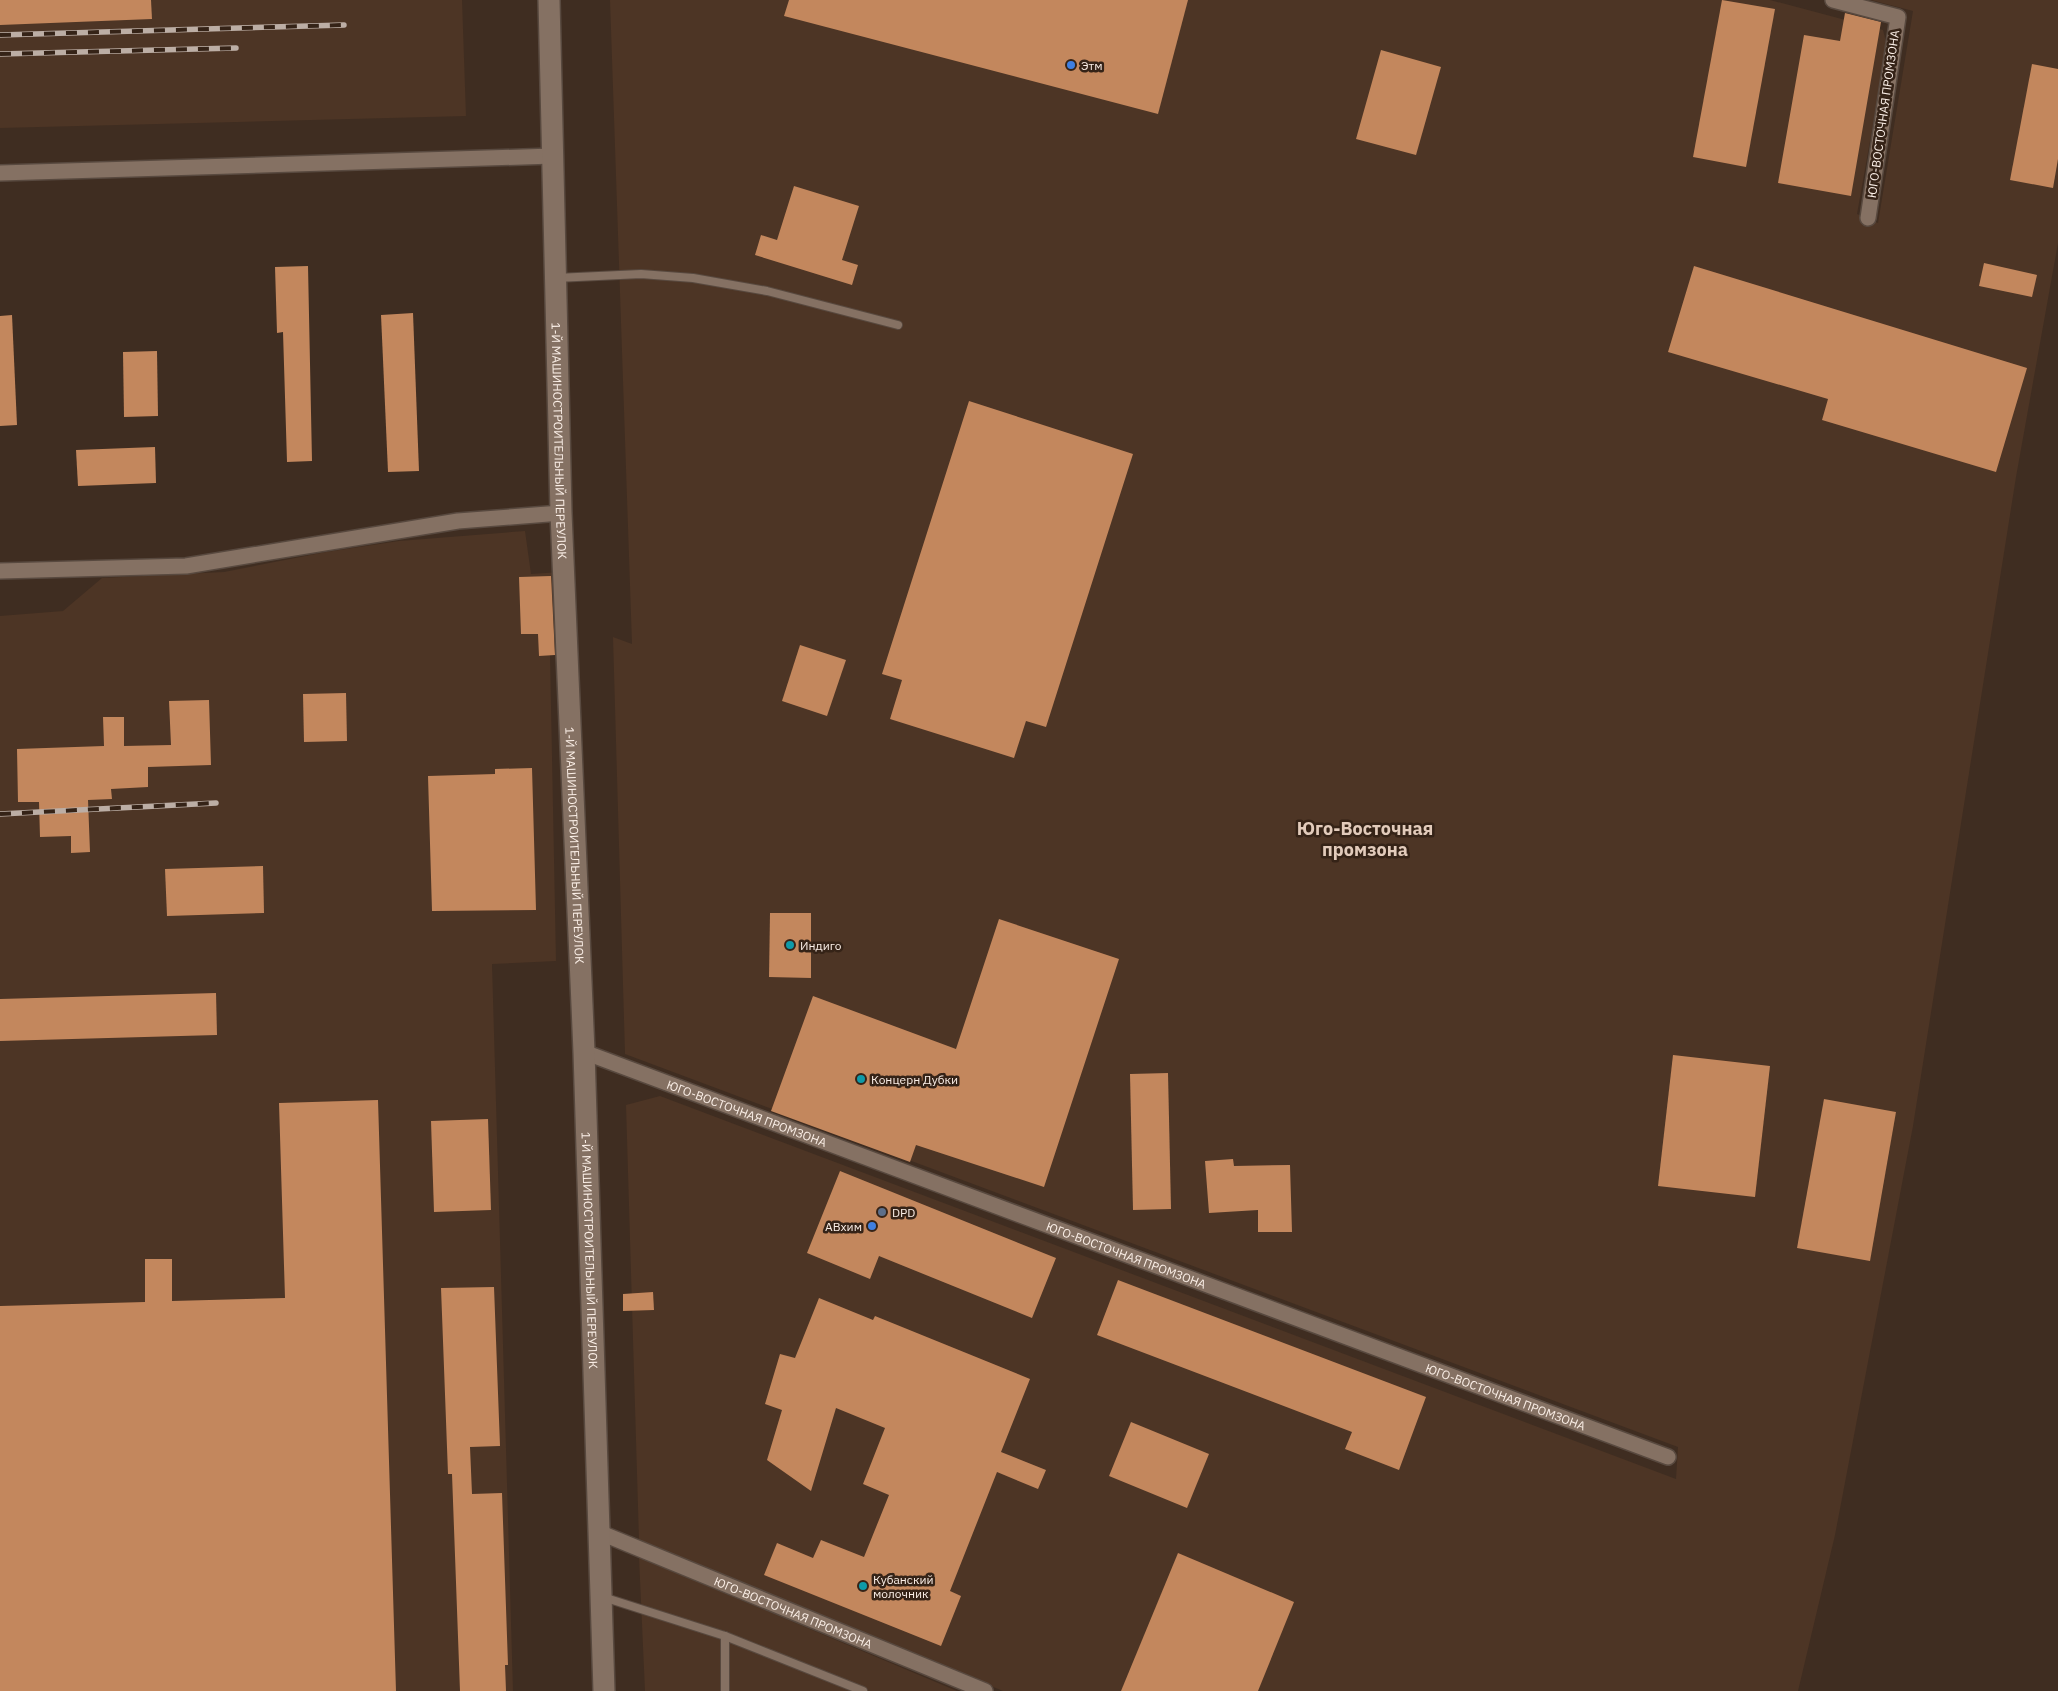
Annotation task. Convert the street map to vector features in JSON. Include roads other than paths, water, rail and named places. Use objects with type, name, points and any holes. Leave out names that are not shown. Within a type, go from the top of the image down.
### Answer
[{"type":"street","name":"1-Й МАШИНОСТРОИТЕЛЬНЫЙ ПЕРЕУЛОК","points":[[549,0],[561,513],[584,1052],[601,1533],[604,1691]]},
{"type":"street","name":"ЮГО-ВОСТОЧНАЯ ПРОМЗОНА","points":[[1833,0],[1898,17],[1868,218]]},
{"type":"street","points":[[0,173],[553,156]]},
{"type":"street","points":[[0,571],[186,566],[458,521],[561,513]]},
{"type":"street","name":"ЮГО-ВОСТОЧНАЯ ПРОМЗОНА","points":[[584,1052],[1668,1457]]},
{"type":"street","name":"ЮГО-ВОСТОЧНАЯ ПРОМЗОНА","points":[[601,1533],[985,1691]]},
{"type":"lane","points":[[556,278],[641,274],[693,278],[767,291],[898,325]]},
{"type":"lane","points":[[602,1596],[725,1636],[862,1691]]},
{"type":"lane","points":[[725,1636],[726,1691]]},
{"type":"railway","points":[[0,35],[344,25]]},
{"type":"railway","points":[[0,54],[236,48]]},
{"type":"railway","points":[[0,814],[216,803]]},
{"type":"place","name":"Этм","points":[[1071,65]]},
{"type":"place","name":"Индиго","points":[[790,945]]},
{"type":"place","name":"Концерн Дубки","points":[[861,1079]]},
{"type":"place","name":"DPD","points":[[882,1212]]},
{"type":"place","name":"АВхим","points":[[872,1226]]},
{"type":"place","name":"Кубанский молочник","points":[[863,1586]]},
{"type":"district","name":"Юго-Восточная промзона","points":[[1365,838]]}]
